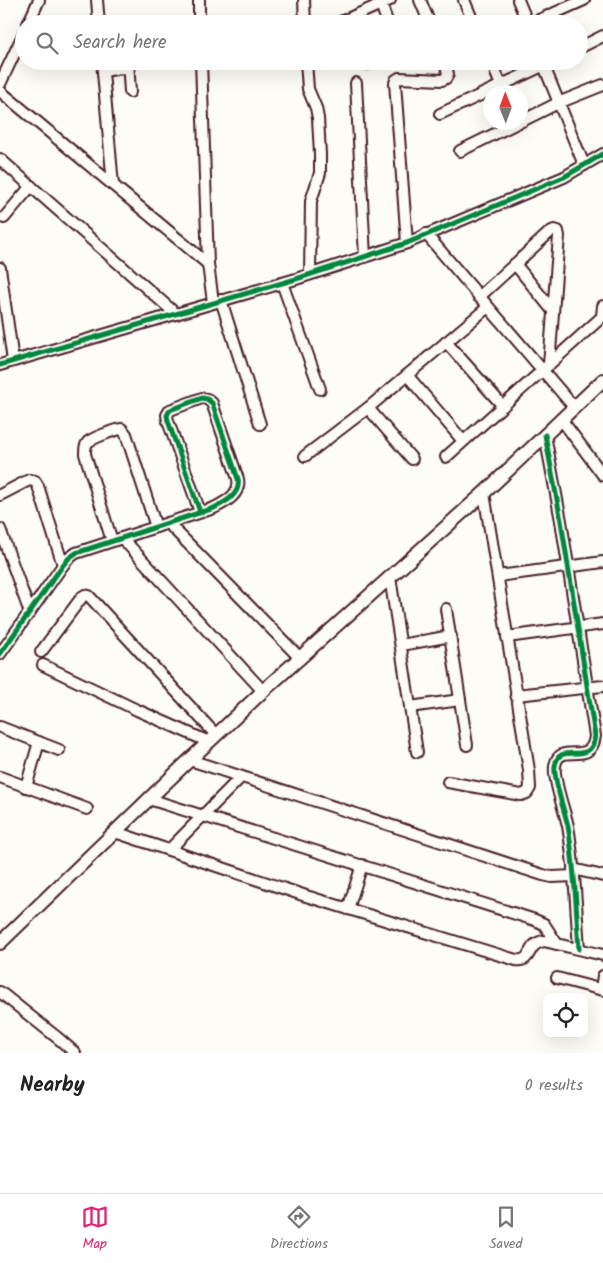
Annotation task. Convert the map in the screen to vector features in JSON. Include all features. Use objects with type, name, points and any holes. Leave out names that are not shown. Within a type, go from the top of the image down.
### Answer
[{"type":"main road","points":[[0,943],[213,738],[484,493],[603,380]]},
{"type":"street","points":[[32,15],[39,0]]},
{"type":"street","points":[[97,0],[98,15]]},
{"type":"street","points":[[198,0],[199,15]]},
{"type":"street","points":[[304,0],[305,15]]},
{"type":"street","points":[[420,0],[426,15]]},
{"type":"street","points":[[464,0],[470,15]]},
{"type":"street","points":[[518,0],[525,15]]},
{"type":"street","points":[[547,15],[571,3],[584,0]]},
{"type":"street","points":[[362,15],[385,2],[387,15]]},
{"type":"street","points":[[588,44],[603,36]]},
{"type":"street","points":[[0,84],[15,52]]},
{"type":"street","points":[[103,70],[113,185]]},
{"type":"street","points":[[128,70],[130,92]]},
{"type":"street","points":[[201,70],[208,264],[217,301],[260,424]]},
{"type":"street","points":[[307,70],[308,89],[318,118],[320,154],[320,173],[311,201],[310,274]]},
{"type":"street","points":[[407,243],[395,83],[399,78],[442,80],[446,78],[448,70]]},
{"type":"street","points":[[495,70],[502,85]]},
{"type":"street","points":[[504,85],[531,70]]},
{"type":"street","points":[[544,70],[584,165]]},
{"type":"street","points":[[356,83],[365,257]]},
{"type":"street","points":[[528,118],[603,84]]},
{"type":"street","points":[[0,91],[208,264]]},
{"type":"street","points":[[440,114],[483,95]]},
{"type":"street","points":[[460,151],[503,130]]},
{"type":"street","points":[[0,365],[282,283],[407,243],[540,188],[564,177],[603,154]]},
{"type":"street","points":[[0,159],[176,314]]},
{"type":"street","points":[[4,218],[31,186]]},
{"type":"street","points":[[479,297],[550,232],[558,231],[553,311],[546,368]]},
{"type":"street","points":[[426,234],[479,297],[546,368],[574,407]]},
{"type":"street","points":[[515,264],[553,311]]},
{"type":"street","points":[[0,268],[13,361]]},
{"type":"street","points":[[282,283],[320,389]]},
{"type":"street","points":[[446,457],[603,316],[603,306]]},
{"type":"street","points":[[305,456],[368,408],[488,307]]},
{"type":"street","points":[[446,342],[503,406]]},
{"type":"street","points":[[407,375],[463,442]]},
{"type":"street","points":[[0,654],[69,558],[76,553],[214,508],[235,494],[240,485],[212,403],[202,398],[170,410],[167,414],[168,422],[200,512]]},
{"type":"street","points":[[368,408],[412,459]]},
{"type":"street","points":[[562,419],[603,475]]},
{"type":"street","points":[[156,527],[126,434],[122,430],[117,429],[88,442],[85,447],[85,454],[117,540],[264,691]]},
{"type":"street","points":[[545,435],[561,520],[595,736],[594,744],[590,750],[584,753],[563,754],[557,758],[555,768],[568,827],[574,873],[579,949]]},
{"type":"street","points":[[0,495],[29,480],[35,481],[63,566]]},
{"type":"street","points":[[448,782],[521,794],[527,793],[530,788],[484,493]]},
{"type":"street","points":[[168,523],[300,658]]},
{"type":"street","points":[[0,529],[30,613]]},
{"type":"street","points":[[498,576],[603,562]]},
{"type":"street","points":[[390,577],[417,752]]},
{"type":"street","points":[[41,652],[82,597],[89,596],[213,738]]},
{"type":"street","points":[[446,609],[467,745]]},
{"type":"street","points":[[507,637],[603,624]]},
{"type":"street","points":[[401,645],[451,636]]},
{"type":"street","points":[[43,665],[137,710],[213,738]]},
{"type":"street","points":[[516,695],[603,686]]},
{"type":"street","points":[[410,707],[460,700]]},
{"type":"street","points":[[0,728],[59,750]]},
{"type":"street","points":[[26,787],[39,742]]},
{"type":"street","points":[[190,760],[543,875],[552,877],[574,873],[603,876]]},
{"type":"street","points":[[0,777],[87,809]]},
{"type":"street","points":[[169,850],[241,777]]},
{"type":"street","points":[[149,799],[535,920],[544,924],[557,944]]},
{"type":"street","points":[[115,832],[348,909],[516,960],[522,961],[536,942],[544,941],[603,954]]},
{"type":"street","points":[[348,909],[362,866]]},
{"type":"street","points":[[557,978],[602,990],[603,976]]},
{"type":"street","points":[[0,992],[75,1053]]},
{"type":"cycle path","points":[[0,365],[296,279],[407,243],[564,177],[603,154]]},
{"type":"cycle path","points":[[0,654],[63,565],[76,553],[214,508],[232,497],[237,489],[238,479],[212,403],[202,398],[170,410],[167,415],[200,512]]},
{"type":"cycle path","points":[[545,435],[561,521],[595,736],[592,746],[588,751],[562,755],[558,758],[555,766],[556,779],[570,841],[579,949]]}]
